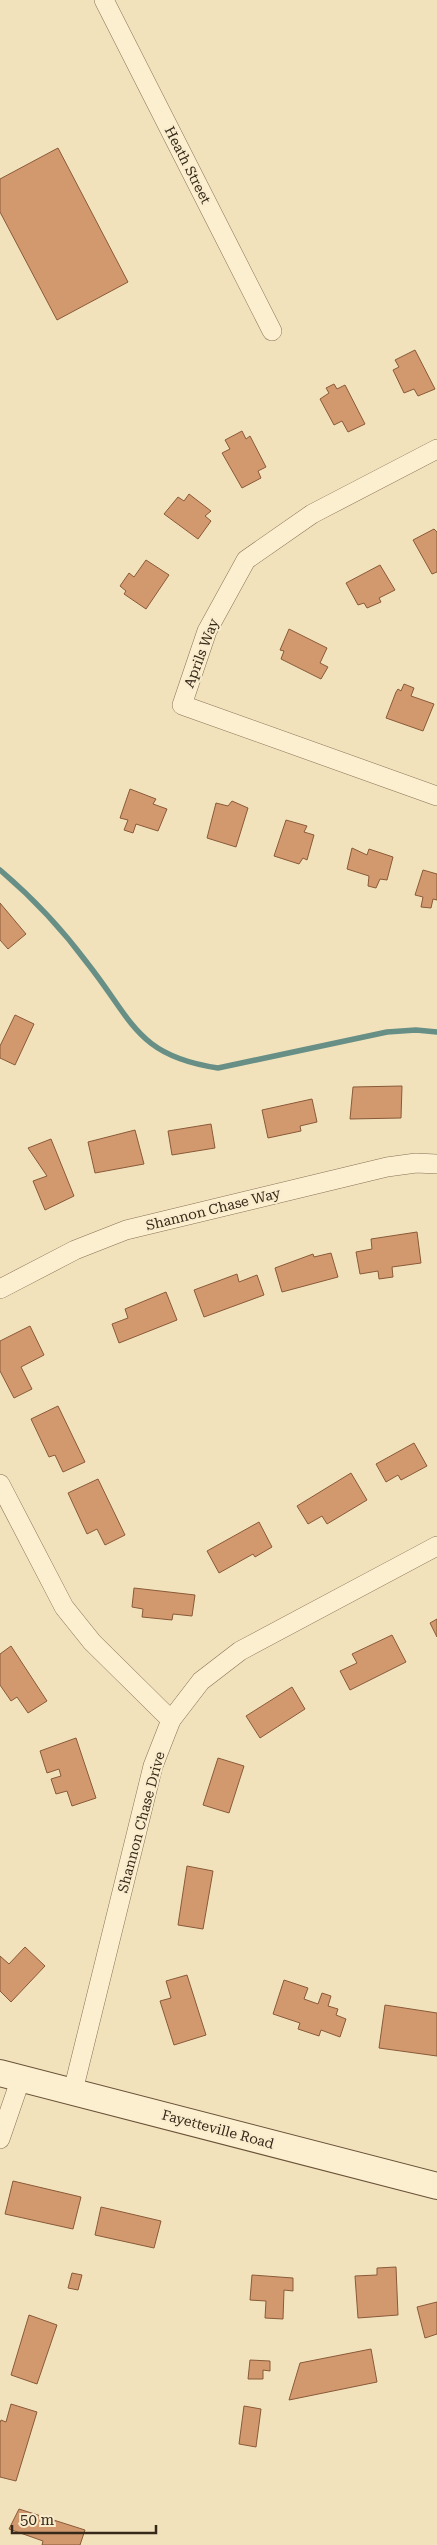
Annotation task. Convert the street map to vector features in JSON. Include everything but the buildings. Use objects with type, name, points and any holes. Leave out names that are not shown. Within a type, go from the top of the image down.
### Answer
[{"type":"street","name":"Heath Street","points":[[104,0],[272,331]]},
{"type":"street","name":"Aprils Way","points":[[437,449],[312,514],[246,560],[207,631],[182,704],[437,796]]},
{"type":"street","name":"Shannon Chase Way","points":[[0,1289],[75,1250],[126,1230],[387,1167],[416,1163],[437,1164]]},
{"type":"street","points":[[0,1484],[64,1608],[92,1642],[172,1720]]},
{"type":"street","name":"Shannon Chase Drive","points":[[73,2092],[153,1766],[172,1720],[201,1681],[240,1651],[437,1546]]},
{"type":"street","points":[[0,2139],[10,2076]]},
{"type":"street","name":"Fayetteville Road","points":[[10,2076],[437,2186]]},
{"type":"waterway","points":[[0,870],[47,914],[68,938],[140,1033],[153,1045],[170,1055],[218,1068],[387,1032],[416,1030],[437,1032]]}]
